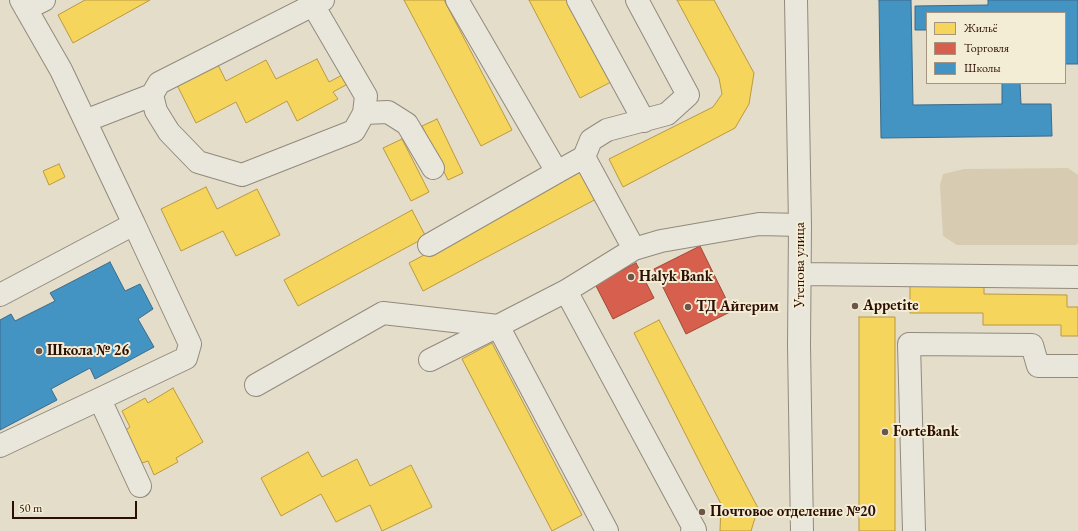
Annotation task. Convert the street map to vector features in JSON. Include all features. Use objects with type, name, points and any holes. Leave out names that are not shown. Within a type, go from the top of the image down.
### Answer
[{"type":"street","points":[[457,0],[557,172]]},
{"type":"street","points":[[578,0],[644,121]]},
{"type":"street","points":[[429,245],[584,156],[591,140],[607,130],[667,114],[688,95],[637,0]]},
{"type":"street","name":"Утепова улица","points":[[796,0],[800,225],[799,345],[802,531]]},
{"type":"street","points":[[0,446],[186,358],[190,344],[30,3]]},
{"type":"street","points":[[85,121],[152,95],[159,83],[318,3],[366,96],[364,113],[354,131],[242,175],[198,162],[169,132],[156,111],[152,95]]},
{"type":"street","points":[[364,113],[388,112],[407,124],[432,168]]},
{"type":"street","points":[[584,156],[634,249]]},
{"type":"street","points":[[0,295],[134,224]]},
{"type":"street","points":[[430,360],[566,291],[634,249],[661,241],[759,224],[800,225]]},
{"type":"street","points":[[800,274],[1078,277]]},
{"type":"street","points":[[566,291],[695,530],[692,531]]},
{"type":"street","points":[[256,385],[383,313],[498,326]]},
{"type":"street","points":[[498,326],[607,531]]},
{"type":"street","points":[[914,531],[909,344],[1032,345],[1038,366],[1078,366]]},
{"type":"street","points":[[106,396],[102,404],[140,486]]},
{"type":"shaded area","points":[[1068,168],[1078,175],[1078,243],[1076,245],[957,245],[943,236],[940,185],[943,174],[964,169]]},
{"type":"building: Жильё","points":[[85,0],[150,0],[73,43],[58,15]]},
{"type":"building: Жильё","points":[[404,0],[444,0],[512,130],[481,146]]},
{"type":"building: Жильё","points":[[529,0],[569,0],[611,82],[580,98]]},
{"type":"building: Жильё","points":[[677,0],[714,0],[754,73],[749,104],[735,128],[623,187],[609,159],[713,107],[722,94],[719,78]]},
{"type":"building: Жильё","points":[[317,59],[329,82],[348,72],[353,81],[333,92],[338,99],[297,121],[287,101],[246,123],[236,102],[196,123],[175,81],[216,61],[226,81],[266,60],[276,79]]},
{"type":"building: Жильё","points":[[437,119],[463,173],[448,180],[422,126]]},
{"type":"building: Жильё","points":[[402,139],[429,192],[411,201],[383,148]]},
{"type":"building: Жильё","points":[[59,164],[65,177],[49,185],[43,171]]},
{"type":"building: Жильё","points":[[585,169],[600,197],[423,291],[409,263]]},
{"type":"building: Жильё","points":[[206,187],[217,209],[257,189],[280,235],[236,256],[223,231],[181,251],[161,209]]},
{"type":"building: Жильё","points":[[412,210],[426,237],[298,306],[284,280]]},
{"type":"building: Жильё","points":[[910,280],[984,280],[984,294],[1067,295],[1067,307],[1078,307],[1078,336],[1061,336],[1061,325],[983,325],[983,313],[910,313]]},
{"type":"building: Жильё","points":[[859,317],[895,317],[895,531],[859,531]]},
{"type":"building: Жильё","points":[[659,320],[758,508],[751,531],[720,531],[721,504],[634,333]]},
{"type":"building: Жильё","points":[[492,343],[582,515],[552,531],[462,359]]},
{"type":"building: Жильё","points":[[173,388],[203,442],[176,458],[178,462],[154,475],[148,461],[142,463],[124,431],[130,427],[122,411],[145,398],[148,403]]},
{"type":"building: Жильё","points":[[308,452],[322,477],[357,459],[370,486],[411,465],[432,507],[382,531],[370,505],[336,522],[321,494],[281,516],[261,478]]},
{"type":"building: Торговля","points":[[700,246],[732,311],[686,334],[654,269]]},
{"type":"building: Торговля","points":[[636,263],[654,298],[613,319],[595,284]]},
{"type":"building: Школы","points":[[879,0],[911,0],[913,105],[1002,104],[1002,84],[1020,84],[1021,104],[1051,104],[1052,136],[881,138]]},
{"type":"building: Школы","points":[[988,0],[1078,0],[1078,64],[1066,64],[1066,12],[926,12],[926,30],[915,30],[915,6],[988,5]]},
{"type":"building: Школы","points":[[110,262],[125,291],[140,284],[153,309],[138,319],[154,347],[95,379],[90,368],[51,389],[57,400],[0,430],[0,320],[11,314],[15,321],[55,301],[50,293]]},
{"type":"place","name":"Halyk Bank","points":[[631,277]]},
{"type":"place","name":"Appetite","points":[[855,306]]},
{"type":"place","name":"ТД Айгерим","points":[[688,307]]},
{"type":"place","name":"Школа № 26","points":[[39,351]]},
{"type":"place","name":"ForteBank","points":[[885,432]]},
{"type":"place","name":"Почтовое отделение №20","points":[[702,512]]}]
